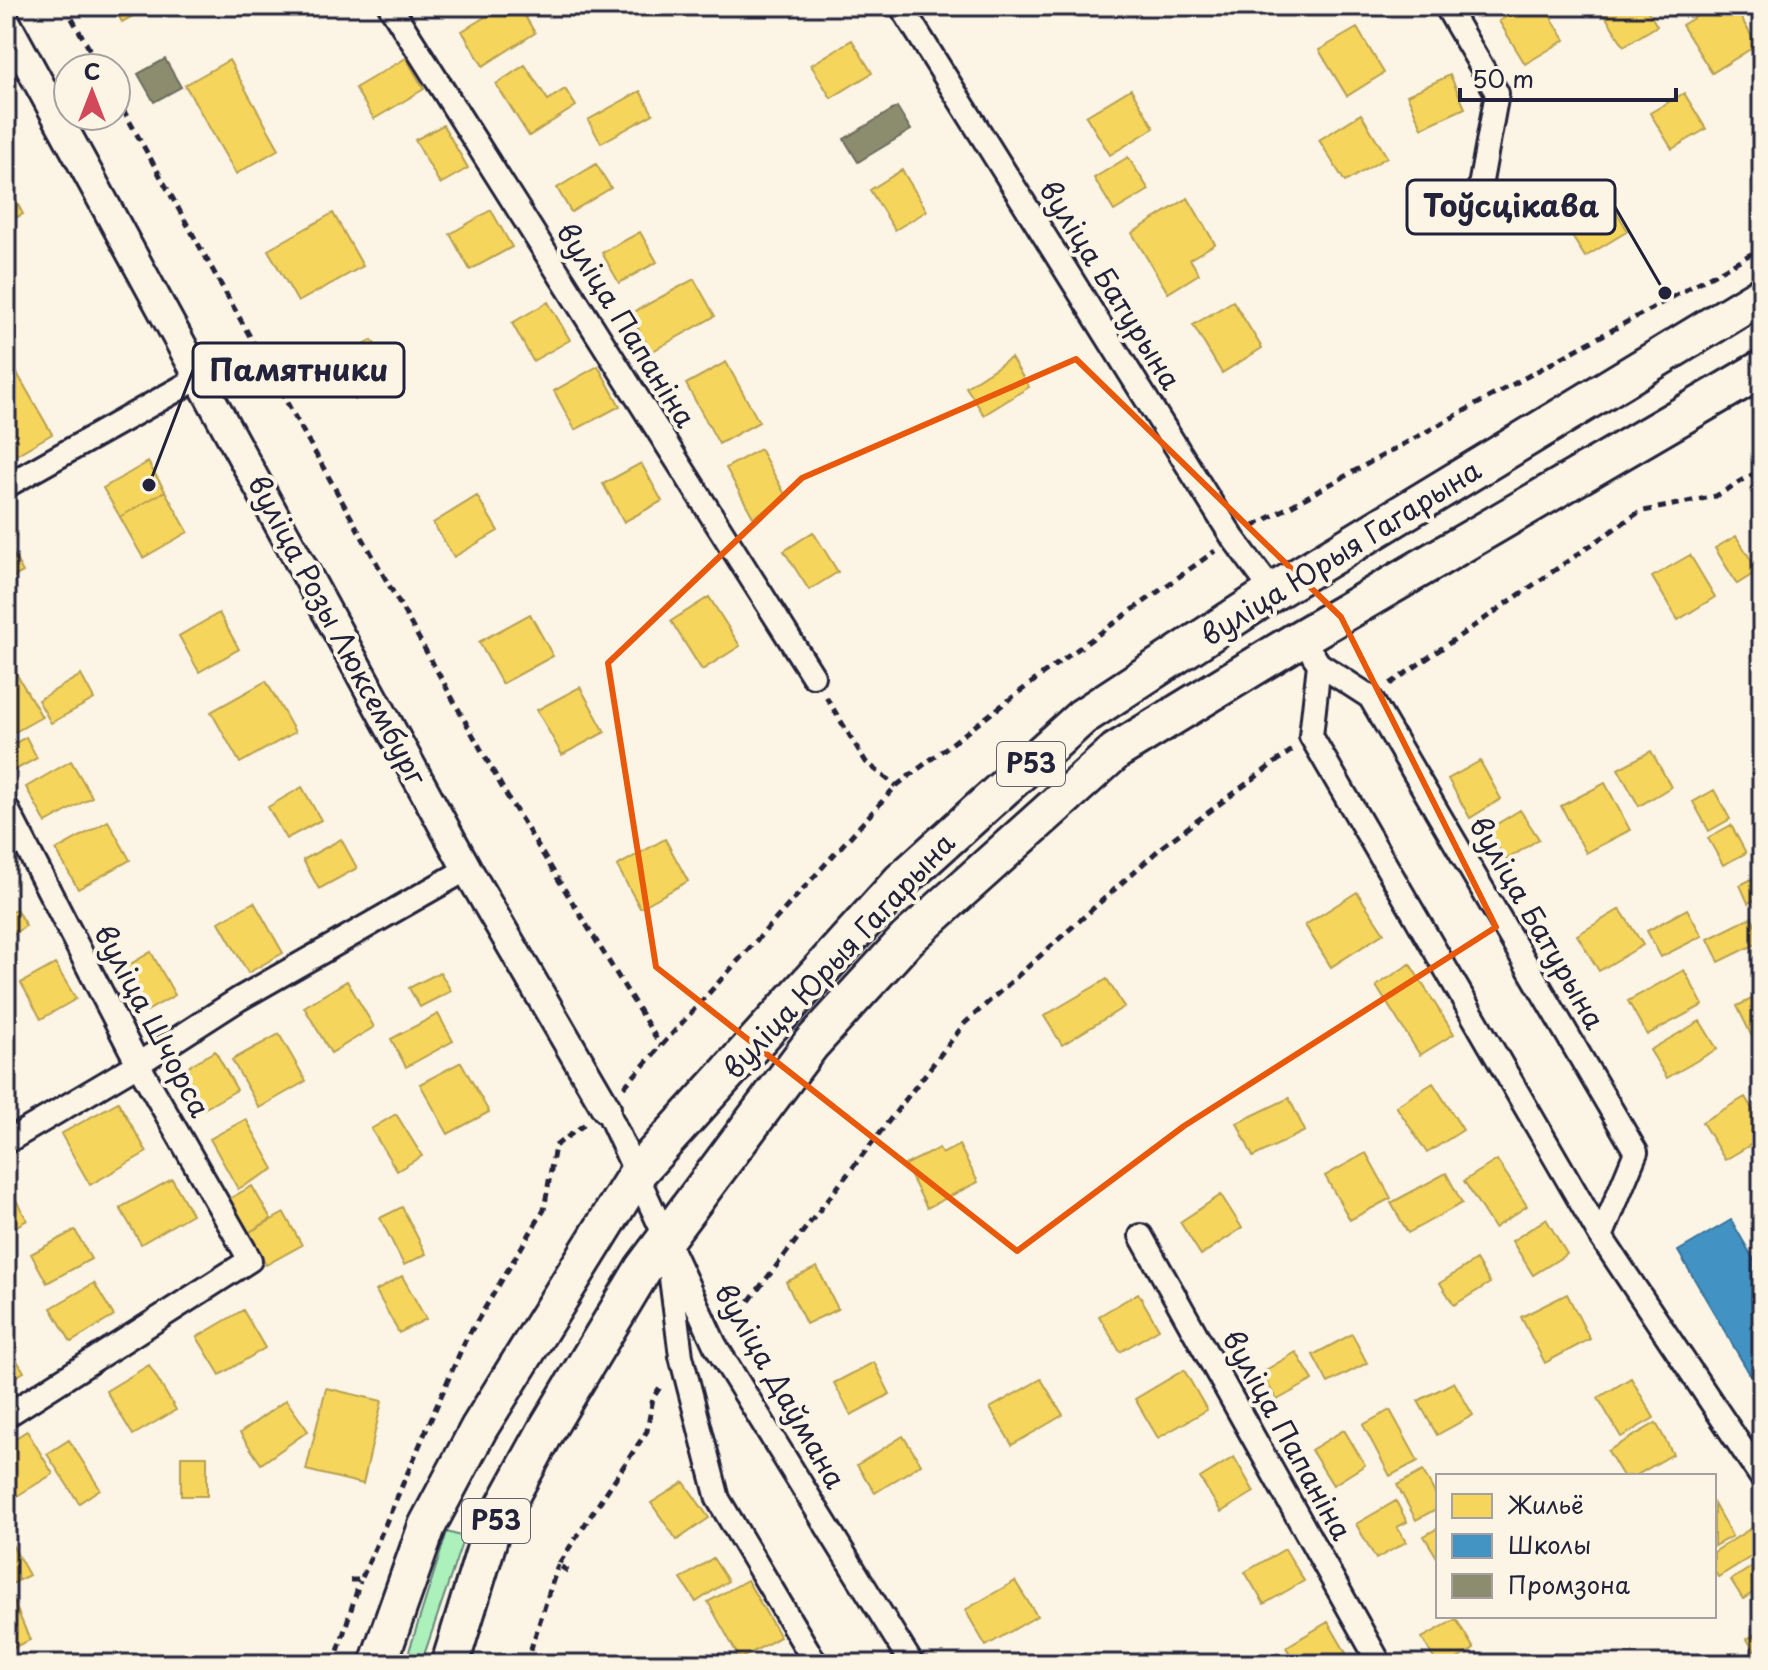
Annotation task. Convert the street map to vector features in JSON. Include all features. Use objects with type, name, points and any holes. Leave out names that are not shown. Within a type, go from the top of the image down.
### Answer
[{"type":"main road","name":"вуліца Юрыя Гагарына","points":[[378,1664],[427,1526],[479,1428],[638,1172],[901,881],[1082,717],[1273,592],[1762,295]]},
{"type":"main road","name":"вуліца Юрыя Гагарына","points":[[450,1664],[491,1531],[547,1429],[635,1282],[811,1044],[907,939],[1116,751],[1310,651],[1762,369]]},
{"type":"street","name":"вуліца Папаніна","points":[[390,6],[813,676]]},
{"type":"street","name":"вуліца Батурына","points":[[901,6],[1233,538],[1273,592]]},
{"type":"street","points":[[1446,6],[1497,93],[1479,192]]},
{"type":"street","name":"вуліца Розы Люксембург","points":[[6,23],[467,869],[606,1108],[638,1172],[666,1239]]},
{"type":"street","points":[[6,486],[200,377]]},
{"type":"street","name":"вуліца Батурына","points":[[1310,651],[1370,697],[1636,1152],[1601,1237]]},
{"type":"street","points":[[1310,651],[1311,736],[1601,1237],[1762,1478]]},
{"type":"street","name":"вуліца Шчорса","points":[[6,807],[138,1064],[250,1260],[6,1416]]},
{"type":"street","points":[[6,1142],[138,1064],[239,999],[467,869]]},
{"type":"street","name":"вуліца Папаніна","points":[[1141,1236],[1380,1664]]},
{"type":"street","name":"вуліца Даўмана","points":[[666,1239],[715,1345],[912,1664]]},
{"type":"street","name":"вуліца Даўмана","points":[[666,1239],[681,1356],[718,1499],[816,1664]]},
{"type":"path","points":[[65,6],[91,52]]},
{"type":"path","points":[[132,126],[507,796],[661,1046]]},
{"type":"path","points":[[334,1664],[361,1580],[465,1341],[544,1210],[555,1146],[606,1108],[896,786],[1043,674],[1233,538],[1762,248]]},
{"type":"path","points":[[1370,697],[1639,512],[1716,496],[1762,469]]},
{"type":"path","points":[[813,676],[866,762],[896,786]]},
{"type":"path","points":[[715,1345],[965,1023],[1163,846],[1311,736]]},
{"type":"path","points":[[526,1664],[558,1565],[647,1431],[653,1398],[681,1356]]},
{"type":"path","points":[[558,1565],[568,1571]]},
{"type":"path","points":[[350,1580],[361,1580]]},
{"type":"highlighted area","points":[[1076,359],[1341,617],[1496,927],[1184,1126],[1017,1251],[656,967],[608,663],[802,478]]},
{"type":"green space","points":[[447,1532],[464,1537],[421,1664],[405,1664]]},
{"type":"building: Жильё","points":[[113,6],[151,6],[122,22]]},
{"type":"building: Жильё","points":[[503,6],[519,6],[535,33],[483,66],[462,31]]},
{"type":"building: Жильё","points":[[1523,6],[1544,6],[1565,40],[1525,64],[1499,21]]},
{"type":"building: Жильё","points":[[1599,6],[1645,6],[1657,26],[1624,46]]},
{"type":"building: Жильё","points":[[1714,6],[1734,6],[1757,45],[1712,73],[1682,25]]},
{"type":"building: Жильё","points":[[1357,28],[1384,73],[1347,96],[1319,50]]},
{"type":"building: Жильё","points":[[852,40],[872,73],[831,98],[811,65]]},
{"type":"building: Жильё","points":[[406,58],[424,89],[374,119],[355,88]]},
{"type":"building: Жильё","points":[[229,60],[279,149],[236,174],[185,85]]},
{"type":"building: Жильё","points":[[525,65],[548,100],[565,89],[576,106],[529,136],[496,84]]},
{"type":"building: Жильё","points":[[1450,75],[1465,108],[1422,128],[1407,95]]},
{"type":"building: Жильё","points":[[1131,89],[1154,128],[1110,155],[1086,116]]},
{"type":"building: Жильё","points":[[640,91],[653,114],[601,143],[588,120]]},
{"type":"building: Жильё","points":[[1684,93],[1706,129],[1672,149],[1650,113]]},
{"type":"building: Жильё","points":[[1361,114],[1387,157],[1345,182],[1319,140]]},
{"type":"building: Жильё","points":[[443,125],[468,168],[440,184],[415,140]]},
{"type":"building: Жильё","points":[[1128,157],[1149,190],[1114,211],[1094,178]]},
{"type":"building: Жильё","points":[[596,164],[611,188],[571,212],[557,188]]},
{"type":"building: Жильё","points":[[902,170],[927,211],[895,230],[870,190]]},
{"type":"building: Жильё","points":[[6,182],[23,214],[6,223]]},
{"type":"building: Жильё","points":[[1188,198],[1215,244],[1190,259],[1199,274],[1168,293],[1132,233]]},
{"type":"building: Жильё","points":[[1609,199],[1628,231],[1585,257],[1565,225]]},
{"type":"building: Жильё","points":[[491,210],[512,247],[470,270],[450,234]]},
{"type":"building: Жильё","points":[[333,213],[363,266],[298,302],[268,250]]},
{"type":"building: Жильё","points":[[640,232],[657,262],[619,283],[602,253]]},
{"type":"building: Жильё","points":[[694,279],[715,316],[651,352],[630,314]]},
{"type":"building: Жильё","points":[[1233,301],[1262,348],[1222,373],[1193,325]]},
{"type":"building: Жильё","points":[[548,302],[570,340],[533,361],[512,323]]},
{"type":"building: Жильё","points":[[372,340],[395,375],[355,400],[333,365]]},
{"type":"building: Жильё","points":[[6,354],[52,434],[7,460],[6,458]]},
{"type":"building: Жильё","points":[[1011,358],[1029,387],[984,415],[966,387]]},
{"type":"building: Жильё","points":[[726,362],[759,422],[719,444],[686,384]]},
{"type":"building: Жильё","points":[[598,366],[620,406],[575,430],[554,391]]},
{"type":"building: Жильё","points":[[760,449],[787,498],[753,517],[726,468]]},
{"type":"building: Жильё","points":[[148,462],[165,491],[120,517],[103,488]]},
{"type":"building: Жильё","points":[[641,463],[662,501],[624,522],[603,484]]},
{"type":"building: Жильё","points":[[165,491],[188,532],[143,558],[120,517]]},
{"type":"building: Жильё","points":[[477,496],[498,531],[454,557],[433,523]]},
{"type":"building: Жильё","points":[[813,532],[838,572],[809,590],[784,551]]},
{"type":"building: Жильё","points":[[1736,536],[1758,571],[1737,584],[1715,548]]},
{"type":"building: Жильё","points":[[6,541],[23,572],[6,581]]},
{"type":"building: Жильё","points":[[1690,555],[1715,597],[1678,620],[1652,577]]},
{"type":"building: Жильё","points":[[709,597],[740,646],[702,670],[671,621]]},
{"type":"building: Жильё","points":[[219,613],[239,649],[199,672],[179,636]]},
{"type":"building: Жильё","points":[[530,614],[553,656],[502,684],[479,642]]},
{"type":"building: Жильё","points":[[14,670],[42,717],[6,737],[6,674]]},
{"type":"building: Жильё","points":[[81,675],[94,699],[51,723],[38,700]]},
{"type":"building: Жильё","points":[[266,681],[295,732],[240,763],[211,712]]},
{"type":"building: Жильё","points":[[580,687],[605,732],[562,755],[537,710]]},
{"type":"building: Жильё","points":[[26,737],[37,758],[6,775],[6,748]]},
{"type":"building: Жильё","points":[[1651,751],[1671,787],[1639,806],[1618,769]]},
{"type":"building: Жильё","points":[[71,761],[92,797],[46,823],[26,787]]},
{"type":"building: Жильё","points":[[1480,761],[1501,799],[1470,818],[1448,779]]},
{"type":"building: Жильё","points":[[1605,783],[1630,830],[1586,853],[1561,806]]},
{"type":"building: Жильё","points":[[302,787],[321,820],[286,839],[268,807]]},
{"type":"building: Жильё","points":[[1714,790],[1730,819],[1709,831],[1693,802]]},
{"type":"building: Жильё","points":[[1520,810],[1539,839],[1506,860],[1487,830]]},
{"type":"building: Жильё","points":[[108,821],[130,860],[78,889],[56,850]]},
{"type":"building: Жильё","points":[[1731,825],[1746,853],[1723,865],[1708,838]]},
{"type":"building: Жильё","points":[[341,839],[357,868],[319,889],[303,860]]},
{"type":"building: Жильё","points":[[665,839],[688,881],[640,908],[617,866]]},
{"type":"building: Жильё","points":[[1762,874],[1762,897],[1748,903],[1740,885]]},
{"type":"building: Жильё","points":[[1357,892],[1384,933],[1331,967],[1305,925]]},
{"type":"building: Жильё","points":[[254,902],[283,953],[248,973],[219,922]]},
{"type":"building: Жильё","points":[[16,909],[26,926],[6,938],[6,914]]},
{"type":"building: Жильё","points":[[1620,909],[1643,945],[1599,971],[1577,935]]},
{"type":"building: Жильё","points":[[1687,909],[1702,936],[1661,957],[1647,931]]},
{"type":"building: Жильё","points":[[1752,917],[1762,941],[1719,962],[1708,939]]},
{"type":"building: Жильё","points":[[151,952],[175,995],[147,1011],[122,969]]},
{"type":"building: Жильё","points":[[55,964],[76,999],[41,1019],[21,983]]},
{"type":"building: Жильё","points":[[1410,964],[1454,1034],[1420,1055],[1376,986]]},
{"type":"building: Жильё","points":[[1684,970],[1703,1005],[1647,1035],[1628,1001]]},
{"type":"building: Жильё","points":[[440,972],[451,991],[420,1007],[409,988]]},
{"type":"building: Жильё","points":[[1107,979],[1124,1007],[1062,1045],[1044,1016]]},
{"type":"building: Жильё","points":[[347,981],[374,1027],[331,1053],[304,1007]]},
{"type":"building: Жильё","points":[[1762,994],[1762,1057],[1737,1006]]},
{"type":"building: Жильё","points":[[438,1014],[453,1041],[406,1067],[391,1039]]},
{"type":"building: Жильё","points":[[1700,1021],[1717,1049],[1667,1078],[1650,1050]]},
{"type":"building: Жильё","points":[[279,1034],[306,1081],[259,1108],[232,1060]]},
{"type":"building: Жильё","points":[[215,1051],[237,1090],[195,1114],[173,1075]]},
{"type":"building: Жильё","points":[[461,1062],[489,1112],[448,1134],[420,1084]]},
{"type":"building: Жильё","points":[[1433,1083],[1463,1130],[1427,1153],[1396,1106]]},
{"type":"building: Жильё","points":[[1745,1097],[1762,1125],[1762,1138],[1725,1160],[1702,1122]]},
{"type":"building: Жильё","points":[[1289,1098],[1305,1131],[1253,1157],[1237,1123]]},
{"type":"building: Жильё","points":[[118,1102],[147,1152],[90,1185],[61,1134]]},
{"type":"building: Жильё","points":[[396,1114],[422,1156],[397,1171],[371,1129]]},
{"type":"building: Жильё","points":[[246,1119],[274,1169],[238,1189],[210,1139]]},
{"type":"building: Жильё","points":[[959,1145],[978,1182],[927,1208],[905,1165],[939,1148],[942,1154]]},
{"type":"building: Жильё","points":[[1366,1153],[1391,1198],[1350,1220],[1325,1176]]},
{"type":"building: Жильё","points":[[1497,1160],[1527,1206],[1494,1228],[1464,1181]]},
{"type":"building: Жильё","points":[[1446,1173],[1462,1203],[1408,1233],[1391,1203]]},
{"type":"building: Жильё","points":[[172,1179],[192,1214],[141,1244],[120,1208]]},
{"type":"building: Жильё","points":[[6,1182],[27,1220],[6,1232]]},
{"type":"building: Жильё","points":[[252,1186],[271,1219],[248,1233],[229,1199]]},
{"type":"building: Жильё","points":[[1221,1195],[1242,1228],[1201,1255],[1180,1222]]},
{"type":"building: Жильё","points":[[402,1207],[426,1254],[404,1265],[380,1218]]},
{"type":"building: Жильё","points":[[284,1213],[302,1245],[266,1265],[248,1233]]},
{"type":"building: Жильё","points":[[1546,1219],[1567,1254],[1533,1275],[1512,1241]]},
{"type":"building: Жильё","points":[[75,1230],[91,1259],[47,1283],[31,1254]]},
{"type":"building: Жильё","points":[[1476,1260],[1490,1283],[1454,1305],[1440,1283]]},
{"type":"building: Жильё","points":[[817,1267],[838,1309],[806,1324],[786,1282]]},
{"type":"building: Жильё","points":[[402,1276],[426,1319],[399,1333],[376,1291]]},
{"type":"building: Жильё","points":[[94,1283],[114,1316],[71,1342],[51,1308]]},
{"type":"building: Жильё","points":[[1138,1293],[1159,1329],[1120,1352],[1099,1316]]},
{"type":"building: Жильё","points":[[1567,1294],[1590,1339],[1545,1363],[1521,1317]]},
{"type":"building: Жильё","points":[[243,1310],[265,1348],[220,1375],[197,1337]]},
{"type":"building: Жильё","points":[[1352,1334],[1367,1363],[1328,1383],[1313,1355]]},
{"type":"building: Жильё","points":[[6,1343],[24,1372],[6,1382]]},
{"type":"building: Жильё","points":[[1296,1352],[1313,1380],[1277,1400],[1261,1373]]},
{"type":"building: Жильё","points":[[874,1362],[890,1394],[851,1415],[834,1383]]},
{"type":"building: Жильё","points":[[149,1365],[176,1410],[133,1435],[106,1391]]},
{"type":"building: Жильё","points":[[1184,1370],[1207,1410],[1158,1438],[1135,1399]]},
{"type":"building: Жильё","points":[[1631,1378],[1654,1418],[1621,1437],[1598,1398]]},
{"type":"building: Жильё","points":[[1041,1379],[1063,1415],[1012,1445],[990,1408]]},
{"type":"building: Жильё","points":[[1454,1382],[1473,1415],[1437,1435],[1418,1401]]},
{"type":"building: Жильё","points":[[326,1388],[382,1401],[363,1484],[306,1470]]},
{"type":"building: Жильё","points":[[286,1400],[308,1431],[261,1464],[240,1433]]},
{"type":"building: Жильё","points":[[1390,1410],[1418,1461],[1390,1476],[1363,1425]]},
{"type":"building: Жильё","points":[[1656,1423],[1673,1454],[1638,1474],[1622,1474],[1608,1451]]},
{"type":"building: Жильё","points":[[1344,1430],[1365,1465],[1333,1485],[1311,1450]]},
{"type":"building: Жильё","points":[[27,1431],[53,1474],[12,1499],[6,1490],[6,1444]]},
{"type":"building: Жильё","points":[[903,1436],[921,1464],[875,1493],[857,1465]]},
{"type":"building: Жильё","points":[[69,1440],[100,1489],[79,1503],[47,1454]]},
{"type":"building: Жильё","points":[[181,1456],[207,1456],[207,1496],[181,1496]]},
{"type":"building: Жильё","points":[[1234,1457],[1254,1492],[1221,1512],[1200,1478]]},
{"type":"building: Жильё","points":[[1423,1471],[1436,1495],[1436,1509],[1416,1520],[1397,1485]]},
{"type":"building: Жильё","points":[[684,1482],[709,1518],[677,1540],[651,1503]]},
{"type":"building: Жильё","points":[[1396,1501],[1407,1522],[1397,1527],[1406,1542],[1376,1559],[1356,1524]]},
{"type":"building: Жильё","points":[[1716,1508],[1732,1536],[1716,1545]]},
{"type":"building: Жильё","points":[[1436,1529],[1436,1556],[1424,1536]]},
{"type":"building: Жильё","points":[[1750,1529],[1762,1550],[1718,1577],[1716,1551]]},
{"type":"building: Жильё","points":[[6,1534],[29,1575],[6,1587]]},
{"type":"building: Жильё","points":[[1285,1549],[1304,1581],[1264,1604],[1245,1572]]},
{"type":"building: Жильё","points":[[713,1558],[728,1581],[696,1602],[681,1579]]},
{"type":"building: Жильё","points":[[1761,1561],[1762,1587],[1743,1599],[1731,1580]]},
{"type":"building: Жильё","points":[[747,1580],[780,1637],[740,1659],[708,1602]]},
{"type":"building: Жильё","points":[[1015,1581],[1037,1616],[986,1646],[965,1610]]},
{"type":"building: Жильё","points":[[12,1598],[30,1640],[6,1651],[6,1601]]},
{"type":"building: Жильё","points":[[1456,1619],[1474,1649],[1449,1664],[1437,1664],[1422,1638]]},
{"type":"building: Жильё","points":[[1328,1622],[1346,1653],[1327,1664],[1296,1664],[1286,1647]]},
{"type":"building: Жильё","points":[[1762,1630],[1762,1664],[1747,1639]]},
{"type":"building: Школы","points":[[1731,1220],[1757,1265],[1762,1262],[1762,1395],[1678,1251]]},
{"type":"building: Промзона","points":[[165,59],[181,87],[154,102],[138,74]]},
{"type":"building: Промзона","points":[[897,107],[911,130],[858,162],[844,139]]},
{"type":"place","name":"Тоўсцікава","points":[[1665,293]]},
{"type":"place","name":"Памятники","points":[[149,485]]}]
